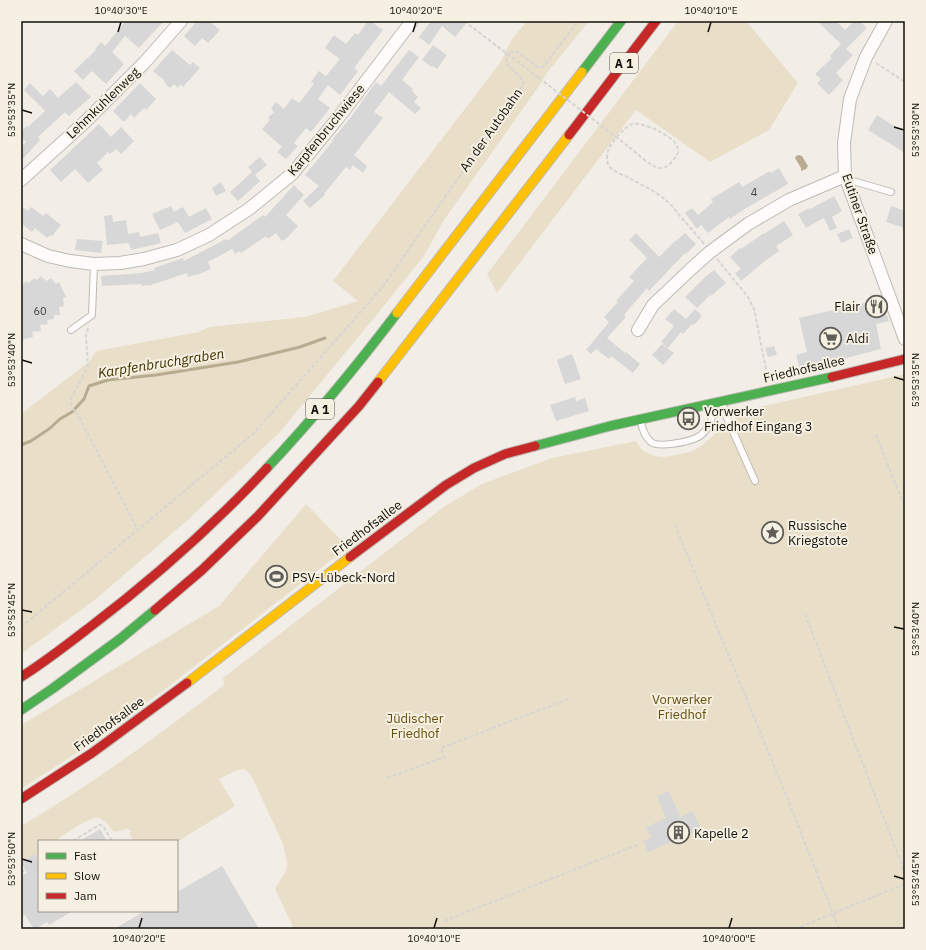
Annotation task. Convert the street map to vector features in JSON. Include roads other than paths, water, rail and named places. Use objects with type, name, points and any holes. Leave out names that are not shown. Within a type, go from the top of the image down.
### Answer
[{"type":"main road","name":"A 1","points":[[21,677],[109,613],[175,558],[237,500],[289,445],[385,330],[621,21]]},
{"type":"main road","name":"A 1","points":[[21,710],[120,639],[196,575],[258,516],[309,461],[364,400],[656,21]]},
{"type":"main road","name":"Friedhofsallee","points":[[21,799],[92,753],[159,704],[393,524],[446,485],[474,468],[505,454],[559,439],[640,419],[905,359]]},
{"type":"street","name":"Lehmkuhlenweg","points":[[21,180],[85,122],[145,62],[181,21]]},
{"type":"street","name":"Karpfenbruchwiese","points":[[21,244],[48,256],[70,261],[94,264],[120,263],[144,259],[177,250],[209,235],[249,209],[292,174],[338,118],[412,21]]},
{"type":"street","name":"Eutiner Straße","points":[[886,21],[866,57],[850,99],[844,143],[845,178],[905,339]]},
{"type":"street","points":[[638,330],[653,305],[710,252],[748,224],[789,200],[845,178]]},
{"type":"lane","points":[[845,178],[891,192]]},
{"type":"lane","points":[[70,330],[92,315],[94,264]]},
{"type":"lane","points":[[722,401],[727,418],[755,481]]},
{"type":"lane","points":[[640,419],[643,431],[651,442],[659,445],[669,445],[697,438],[704,432],[711,422],[711,413],[708,404]]},
{"type":"waterway","name":"Karpfenbruchgraben","points":[[21,445],[31,441],[49,429],[60,419],[72,412],[84,399],[89,386],[108,380],[156,375],[238,362],[300,347],[325,338]]},
{"type":"place","name":"Flair","points":[[876,306]]},
{"type":"place","name":"Aldi","points":[[831,338]]},
{"type":"place","name":"Vorwerker Friedhof Eingang 3","points":[[689,418]]},
{"type":"place","name":"Russische Kriegstote","points":[[773,532]]},
{"type":"place","name":"PSV-Lübeck-Nord","points":[[277,577]]},
{"type":"place","name":"Kapelle 2","points":[[679,833]]},
{"type":"park label","name":"Vorwerker Friedhof","points":[[682,706]]},
{"type":"park label","name":"Jüdischer Friedhof","points":[[415,726]]}]
